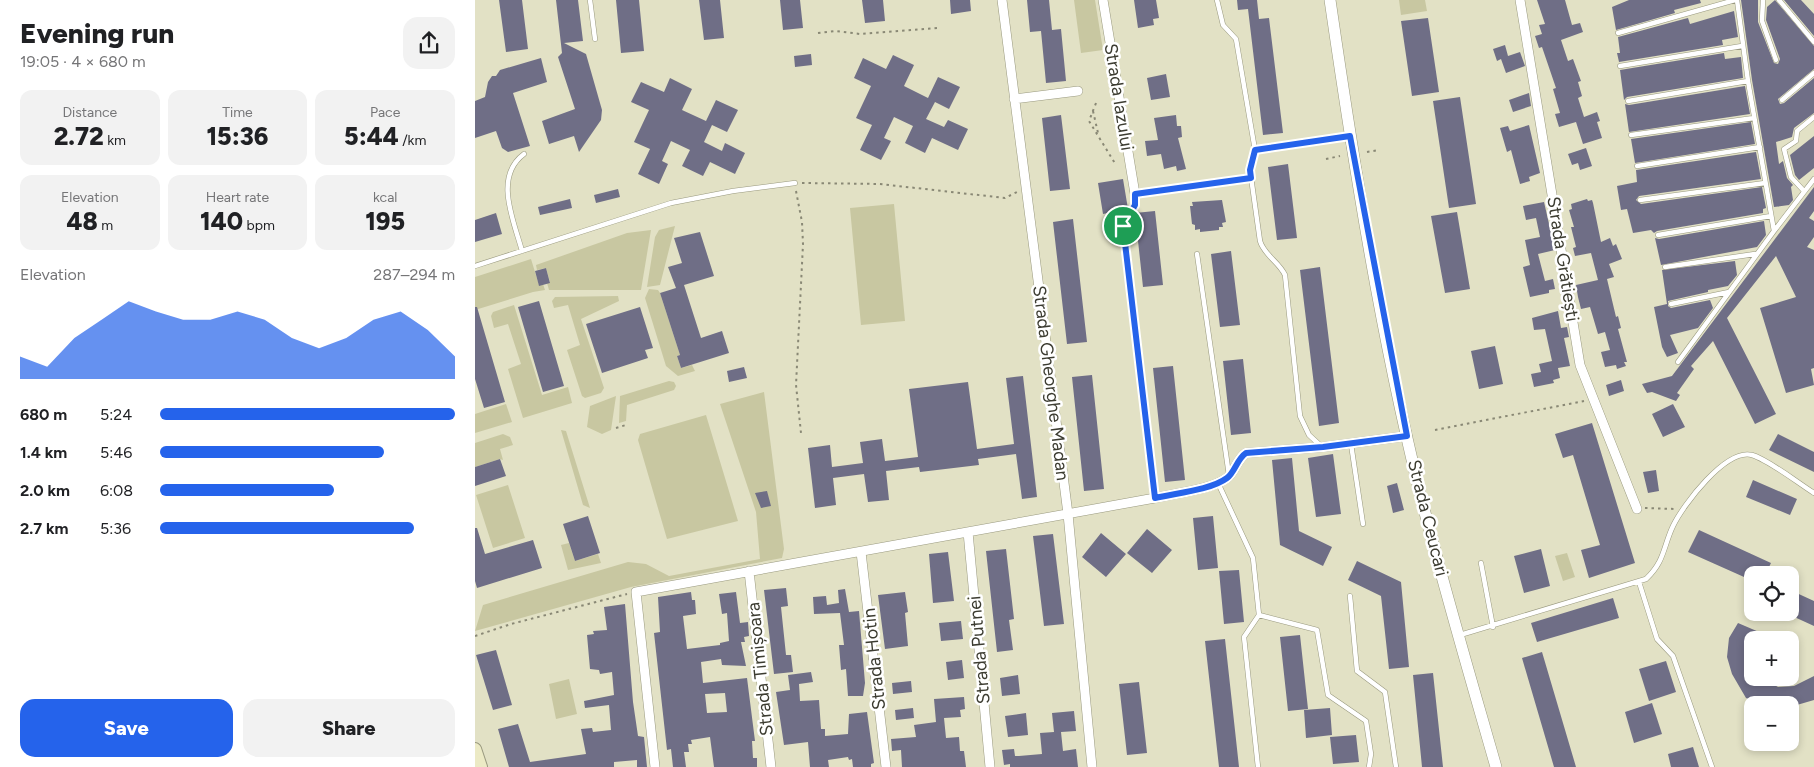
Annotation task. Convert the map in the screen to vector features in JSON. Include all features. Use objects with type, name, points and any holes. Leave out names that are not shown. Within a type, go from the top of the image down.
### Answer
[{"type":"main road","points":[[475,750],[481,767]]},
{"type":"street","name":"Strada Gheorghe Madan","points":[[1002,0],[1068,514],[1092,767]]},
{"type":"street","name":"Strada Iazului","points":[[1103,0],[1135,194]]},
{"type":"street","name":"Strada Ceucari","points":[[1330,0],[1350,136],[1407,436],[1458,636],[1496,767]]},
{"type":"street","name":"Strada Grătiești","points":[[1520,0],[1580,365],[1637,509]]},
{"type":"street","points":[[1014,99],[1078,91]]},
{"type":"street","points":[[655,767],[636,592],[1155,498],[1217,484],[1229,476],[1241,456],[1246,453],[1323,447],[1407,436]]},
{"type":"street","name":"Strada Putnei","points":[[968,532],[990,767]]},
{"type":"street","name":"Strada Hotin","points":[[861,552],[886,767]]},
{"type":"street","name":"Strada Timișoara","points":[[749,571],[771,767]]},
{"type":"lane","points":[[590,0],[595,39]]},
{"type":"lane","points":[[1217,0],[1223,25],[1236,39],[1255,150],[1250,170],[1262,246],[1282,268],[1285,275],[1300,416],[1309,435],[1323,447]]},
{"type":"lane","points":[[1618,33],[1736,0],[1742,46],[1774,231]]},
{"type":"lane","points":[[1763,0],[1762,21],[1776,60]]},
{"type":"lane","points":[[1779,0],[1814,42]]},
{"type":"lane","points":[[1620,66],[1742,46]]},
{"type":"lane","points":[[1782,100],[1814,73]]},
{"type":"lane","points":[[1628,101],[1748,81]]},
{"type":"lane","points":[[1804,192],[1791,177],[1784,149],[1796,141],[1797,131],[1814,117]]},
{"type":"lane","points":[[1631,135],[1754,118]]},
{"type":"lane","points":[[1255,150],[1350,136]]},
{"type":"lane","points":[[1637,166],[1760,147]]},
{"type":"lane","points":[[522,251],[507,192],[510,172],[518,158],[524,154]]},
{"type":"lane","points":[[1135,194],[1251,178]]},
{"type":"lane","points":[[1678,362],[1755,254],[1814,179]]},
{"type":"lane","points":[[475,266],[671,203],[733,190],[795,183]]},
{"type":"lane","points":[[1640,200],[1765,183]]},
{"type":"lane","points":[[1658,235],[1771,216]]},
{"type":"lane","points":[[1123,226],[1155,498]]},
{"type":"lane","points":[[1197,254],[1229,476]]},
{"type":"lane","points":[[1665,267],[1755,254]]},
{"type":"lane","points":[[1671,304],[1729,292]]},
{"type":"lane","points":[[1351,444],[1363,524]]},
{"type":"lane","points":[[1458,636],[1493,627],[1646,579],[1659,564],[1673,527],[1694,494],[1719,468],[1747,454],[1760,459],[1814,493]]},
{"type":"lane","points":[[1217,484],[1253,558],[1259,615],[1244,637],[1258,767]]},
{"type":"lane","points":[[1481,564],[1493,627]]},
{"type":"lane","points":[[1639,582],[1657,639],[1673,656],[1712,767]]},
{"type":"lane","points":[[1351,596],[1357,671],[1385,692],[1395,767]]},
{"type":"lane","points":[[1259,615],[1317,630],[1328,694],[1366,721],[1371,754],[1369,767]]},
{"type":"path","points":[[818,33],[836,31],[860,34],[938,28]]},
{"type":"path","points":[[1096,103],[1089,121],[1116,165]]},
{"type":"path","points":[[1093,111],[1098,134]]},
{"type":"path","points":[[1367,152],[1379,150]]},
{"type":"path","points":[[1326,159],[1340,156]]},
{"type":"path","points":[[801,433],[796,385],[802,222],[795,183],[880,184],[1005,198],[1025,186]]},
{"type":"path","points":[[1123,226],[1135,205],[1135,194]]},
{"type":"path","points":[[1435,430],[1594,400]]},
{"type":"path","points":[[616,428],[626,425]]},
{"type":"path","points":[[1657,507],[1683,510]]},
{"type":"path","points":[[475,636],[520,621],[636,592]]},
{"type":"green space","points":[[1074,0],[1095,0],[1103,50],[1081,53]]},
{"type":"green space","points":[[1399,0],[1425,0],[1427,11],[1401,15]]},
{"type":"green space","points":[[894,204],[905,321],[861,325],[850,208]]},
{"type":"green space","points":[[675,226],[660,285],[647,287],[655,237],[659,230]]},
{"type":"green space","points":[[651,230],[641,290],[549,290],[547,283],[550,282],[546,268],[537,270],[536,265],[627,233]]},
{"type":"green space","points":[[531,259],[539,285],[543,284],[545,290],[475,310],[475,277]]},
{"type":"green space","points":[[649,289],[658,290],[660,293],[680,355],[677,356],[681,368],[692,365],[695,371],[678,376],[666,366],[645,298]]},
{"type":"green space","points":[[618,296],[619,301],[581,319],[604,388],[601,393],[585,398],[582,396],[567,350],[580,345],[568,305],[554,308],[552,301],[555,297]]},
{"type":"green space","points":[[514,305],[542,395],[568,387],[572,403],[523,418],[508,369],[521,364],[508,324],[494,328],[491,316],[493,312]]},
{"type":"green space","points":[[669,381],[674,382],[676,386],[674,390],[627,405],[626,421],[619,423],[620,396]]},
{"type":"green space","points":[[764,392],[784,549],[782,558],[631,587],[475,631],[483,605],[628,562],[646,564],[669,576],[760,559],[756,512],[720,404]]},
{"type":"green space","points":[[616,396],[611,430],[602,434],[587,427],[590,406]]},
{"type":"green space","points":[[506,404],[512,422],[475,433],[475,414]]},
{"type":"green space","points":[[706,415],[738,521],[667,539],[638,440],[640,434]]},
{"type":"green space","points":[[561,430],[566,431],[590,508],[583,505]]},
{"type":"green space","points":[[503,434],[510,437],[513,445],[500,449],[503,460],[500,459],[475,467],[475,443]]},
{"type":"green space","points":[[508,485],[525,538],[493,548],[476,495]]},
{"type":"green space","points":[[569,543],[575,561],[598,554],[601,563],[568,570],[561,545]]},
{"type":"green space","points":[[1567,553],[1575,577],[1563,581],[1555,556]]},
{"type":"green space","points":[[569,679],[577,714],[556,719],[549,684]]},
{"type":"building","points":[[499,0],[522,0],[528,49],[506,52]]},
{"type":"building","points":[[556,0],[578,0],[583,41],[564,43],[586,54],[602,110],[601,120],[579,152],[574,136],[549,144],[542,121],[575,109],[558,57],[562,53]]},
{"type":"building","points":[[616,0],[639,0],[644,51],[621,53]]},
{"type":"building","points":[[699,0],[720,0],[724,38],[704,40]]},
{"type":"building","points":[[780,0],[800,0],[803,28],[783,30]]},
{"type":"building","points":[[862,0],[883,0],[885,21],[865,23]]},
{"type":"building","points":[[950,0],[970,0],[971,11],[951,14]]},
{"type":"building","points":[[1027,0],[1049,0],[1052,30],[1061,29],[1066,81],[1046,83],[1041,31],[1030,32]]},
{"type":"building","points":[[1134,0],[1156,0],[1159,18],[1153,19],[1154,25],[1138,28]]},
{"type":"building","points":[[1237,0],[1257,0],[1259,19],[1269,18],[1283,133],[1263,135],[1248,9],[1238,10]]},
{"type":"building","points":[[1537,0],[1565,0],[1572,25],[1580,23],[1583,32],[1561,40],[1568,61],[1573,59],[1581,81],[1578,82],[1582,96],[1578,98],[1584,117],[1597,112],[1600,121],[1597,122],[1602,138],[1583,144],[1576,122],[1559,127],[1555,114],[1560,113],[1553,89],[1556,88],[1542,47],[1539,48],[1535,36],[1542,34],[1539,25],[1545,24]]},
{"type":"building","points":[[1629,0],[1700,0],[1701,3],[1674,10],[1675,13],[1616,30],[1612,7]]},
{"type":"building","points":[[1741,0],[1758,0],[1758,22],[1774,63],[1778,64],[1780,59],[1766,20],[1767,7],[1775,0],[1814,46],[1814,69],[1778,99],[1780,104],[1784,103],[1814,78],[1814,113],[1794,128],[1792,137],[1776,142],[1779,164],[1783,161],[1787,178],[1793,185],[1791,187],[1793,200],[1789,205],[1774,207],[1752,80]]},
{"type":"building","points":[[1784,0],[1801,0],[1814,14],[1814,36]]},
{"type":"building","points":[[1734,11],[1738,37],[1722,40],[1723,45],[1619,62],[1617,53],[1620,53],[1618,37],[1688,18],[1690,24]]},
{"type":"building","points":[[1428,18],[1439,92],[1412,96],[1401,21]]},
{"type":"building","points":[[1505,45],[1508,56],[1520,52],[1525,66],[1506,73],[1501,59],[1497,61],[1493,49]]},
{"type":"building","points":[[1724,53],[1725,59],[1741,57],[1743,78],[1627,97],[1624,100],[1620,70]]},
{"type":"building","points":[[811,54],[812,65],[795,67],[794,56]]},
{"type":"building","points":[[893,55],[914,65],[904,86],[928,98],[938,77],[960,87],[949,109],[935,102],[926,119],[944,127],[948,120],[968,129],[958,150],[932,138],[925,153],[905,143],[913,126],[894,117],[884,138],[891,141],[881,160],[860,150],[872,125],[856,118],[871,86],[854,78],[863,58],[886,69]]},
{"type":"building","points":[[541,58],[547,82],[513,93],[530,146],[508,152],[502,148],[496,131],[475,138],[475,101],[485,97],[488,82],[492,76],[496,76],[500,70]]},
{"type":"building","points":[[1166,74],[1170,97],[1151,100],[1147,78]]},
{"type":"building","points":[[670,78],[692,89],[682,110],[706,121],[716,100],[738,110],[727,132],[712,125],[704,142],[722,151],[725,143],[745,153],[735,174],[710,162],[703,176],[682,166],[690,150],[671,141],[662,161],[668,164],[659,184],[638,174],[650,149],[634,142],[649,110],[631,102],[641,82],[664,92]]},
{"type":"building","points":[[1745,86],[1750,114],[1629,132],[1625,104],[1629,105]]},
{"type":"building","points":[[1529,93],[1531,106],[1513,112],[1509,100]]},
{"type":"building","points":[[1460,97],[1476,204],[1449,208],[1433,101]]},
{"type":"building","points":[[1061,115],[1070,189],[1050,191],[1042,118]]},
{"type":"building","points":[[1176,115],[1177,126],[1181,126],[1182,137],[1178,138],[1186,169],[1177,171],[1176,166],[1164,169],[1161,154],[1147,156],[1145,141],[1158,140],[1154,118]]},
{"type":"building","points":[[1751,122],[1755,144],[1635,163],[1631,139]]},
{"type":"building","points":[[1529,125],[1540,173],[1529,177],[1530,181],[1520,184],[1511,150],[1507,152],[1500,128],[1508,126],[1510,131]]},
{"type":"building","points":[[1814,136],[1814,168],[1799,180],[1795,175],[1790,155]]},
{"type":"building","points":[[1586,148],[1592,166],[1580,170],[1578,163],[1572,165],[1568,154]]},
{"type":"building","points":[[1756,152],[1761,179],[1639,196],[1636,200],[1641,204],[1762,187],[1766,208],[1763,209],[1763,213],[1654,233],[1651,230],[1633,233],[1627,209],[1621,210],[1617,186],[1637,182],[1636,170]]},
{"type":"building","points":[[1288,164],[1297,238],[1277,240],[1268,167]]},
{"type":"building","points":[[1123,179],[1128,209],[1103,214],[1098,183]]},
{"type":"building","points":[[1814,187],[1814,211],[1809,218],[1814,221],[1814,237],[1807,247],[1814,250],[1814,368],[1811,369],[1814,385],[1786,393],[1760,308],[1796,297],[1776,256],[1727,318],[1776,414],[1755,424],[1713,341],[1691,366],[1694,369],[1677,393],[1680,395],[1676,401],[1652,392],[1647,393],[1642,384],[1672,376]]},
{"type":"building","points":[[618,189],[620,197],[596,203],[594,195]]},
{"type":"building","points":[[570,199],[572,208],[540,215],[538,207]]},
{"type":"building","points":[[1587,199],[1588,201],[1592,200],[1593,203],[1601,242],[1610,238],[1613,246],[1616,244],[1622,259],[1609,264],[1614,277],[1607,279],[1616,317],[1618,316],[1621,328],[1618,329],[1627,362],[1624,362],[1626,366],[1617,369],[1616,365],[1605,367],[1601,352],[1610,350],[1605,332],[1598,334],[1590,307],[1581,309],[1578,297],[1576,285],[1598,280],[1591,253],[1575,256],[1573,248],[1576,247],[1571,227],[1574,227],[1569,210],[1572,209],[1571,204]]},
{"type":"building","points":[[1222,200],[1226,222],[1222,223],[1223,227],[1219,227],[1219,230],[1200,232],[1200,229],[1195,230],[1195,225],[1192,224],[1190,206],[1193,206],[1192,202]]},
{"type":"building","points":[[1544,202],[1555,250],[1538,254],[1545,281],[1553,279],[1555,289],[1549,290],[1549,293],[1530,297],[1523,267],[1530,265],[1525,240],[1540,237],[1536,218],[1526,220],[1523,206]]},
{"type":"building","points":[[1155,211],[1163,285],[1143,287],[1135,213]]},
{"type":"building","points":[[1457,212],[1470,289],[1445,293],[1431,216]]},
{"type":"building","points":[[496,213],[502,234],[475,242],[475,220]]},
{"type":"building","points":[[1073,219],[1087,342],[1067,344],[1053,222]]},
{"type":"building","points":[[1764,221],[1766,235],[1757,247],[1661,265],[1655,238],[1659,239]]},
{"type":"building","points":[[700,232],[714,276],[684,285],[701,338],[722,331],[729,353],[681,368],[677,356],[680,355],[660,293],[676,288],[668,267],[682,263],[674,238]]},
{"type":"building","points":[[1231,251],[1240,325],[1220,327],[1211,254]]},
{"type":"building","points":[[1735,261],[1737,275],[1728,286],[1668,301],[1668,306],[1671,308],[1710,300],[1713,308],[1698,328],[1670,335],[1678,353],[1667,357],[1662,347],[1654,307],[1667,304],[1662,270]]},
{"type":"building","points":[[1320,267],[1339,423],[1319,426],[1300,270]]},
{"type":"building","points":[[546,268],[550,283],[539,286],[535,271]]},
{"type":"building","points":[[539,301],[564,386],[543,392],[518,307]]},
{"type":"building","points":[[475,307],[477,307],[505,402],[484,408],[475,379]]},
{"type":"building","points":[[640,307],[653,348],[645,350],[648,358],[602,373],[586,324]]},
{"type":"building","points":[[1558,311],[1561,328],[1567,327],[1569,337],[1564,338],[1570,366],[1558,368],[1560,378],[1553,380],[1554,383],[1534,387],[1531,374],[1541,372],[1539,364],[1552,361],[1545,329],[1534,330],[1532,318]]},
{"type":"building","points":[[1495,346],[1503,384],[1479,389],[1471,351]]},
{"type":"building","points":[[1243,359],[1251,433],[1231,435],[1223,361]]},
{"type":"building","points":[[1173,366],[1185,480],[1165,482],[1153,368]]},
{"type":"building","points":[[744,367],[747,378],[729,382],[727,371]]},
{"type":"building","points":[[1092,375],[1104,489],[1084,491],[1072,377]]},
{"type":"building","points":[[1023,376],[1037,497],[1022,499],[1016,454],[978,459],[979,465],[920,472],[919,467],[886,471],[889,500],[868,502],[864,474],[833,478],[836,505],[815,508],[808,448],[830,445],[832,467],[863,463],[860,442],[882,439],[885,461],[918,457],[909,389],[968,382],[977,449],[1014,444],[1006,378]]},
{"type":"building","points":[[1621,380],[1624,391],[1609,396],[1606,385]]},
{"type":"building","points":[[1673,404],[1685,427],[1663,437],[1652,414]]},
{"type":"building","points":[[1592,423],[1635,563],[1589,578],[1581,550],[1600,545],[1573,455],[1563,458],[1555,434]]},
{"type":"building","points":[[1778,434],[1814,452],[1814,472],[1769,450]]},
{"type":"building","points":[[1333,454],[1341,514],[1316,517],[1308,458]]},
{"type":"building","points":[[1292,458],[1299,531],[1332,547],[1323,566],[1280,545],[1272,460]]},
{"type":"building","points":[[500,459],[506,476],[475,486],[475,467]]},
{"type":"building","points":[[1656,470],[1659,491],[1648,493],[1643,472]]},
{"type":"building","points":[[1753,480],[1797,499],[1790,515],[1746,497]]},
{"type":"building","points":[[1397,483],[1404,510],[1393,513],[1387,486]]},
{"type":"building","points":[[767,491],[771,506],[761,508],[755,493]]},
{"type":"building","points":[[588,516],[600,553],[575,561],[563,524]]},
{"type":"building","points":[[1213,516],[1218,568],[1198,570],[1193,518]]},
{"type":"building","points":[[475,528],[477,528],[485,554],[533,540],[542,568],[477,588],[475,581]]},
{"type":"building","points":[[1147,529],[1172,550],[1152,573],[1127,553]]},
{"type":"building","points":[[1699,530],[1771,563],[1770,566],[1744,566],[1744,577],[1688,552]]},
{"type":"building","points":[[1101,533],[1126,554],[1106,577],[1082,557]]},
{"type":"building","points":[[1053,534],[1064,624],[1044,626],[1033,536]]},
{"type":"building","points":[[1006,549],[1014,619],[1009,620],[1013,650],[997,652],[986,551]]},
{"type":"building","points":[[1541,549],[1550,586],[1524,593],[1514,556]]},
{"type":"building","points":[[948,552],[954,601],[933,603],[929,554]]},
{"type":"building","points":[[1357,561],[1401,582],[1409,667],[1389,669],[1381,596],[1348,580]]},
{"type":"building","points":[[1239,570],[1244,622],[1224,624],[1219,571]]},
{"type":"building","points":[[786,588],[788,606],[781,607],[786,655],[791,655],[793,672],[774,674],[764,590]]},
{"type":"building","points":[[845,589],[849,612],[859,611],[865,683],[863,696],[848,696],[846,669],[841,670],[839,645],[844,645],[840,613],[814,614],[813,597],[826,596],[827,605],[839,603],[838,590]]},
{"type":"building","points":[[691,592],[692,600],[695,600],[696,614],[683,616],[687,649],[720,645],[720,643],[729,641],[727,613],[722,614],[719,594],[736,592],[740,623],[748,622],[749,636],[744,637],[745,642],[741,642],[746,666],[722,665],[721,659],[701,662],[703,683],[747,678],[755,741],[752,741],[753,758],[757,758],[757,767],[714,767],[710,737],[691,740],[692,744],[688,744],[689,752],[684,752],[686,767],[673,767],[671,749],[667,750],[654,633],[660,632],[658,597]],"holes":[[[725,693],[727,712],[707,713],[705,694]]]},
{"type":"building","points":[[905,592],[908,612],[905,613],[908,646],[885,649],[878,595]]},
{"type":"building","points":[[1799,594],[1814,601],[1814,626],[1799,619]]},
{"type":"building","points":[[1613,598],[1619,618],[1537,642],[1531,623]]},
{"type":"building","points":[[625,604],[633,702],[638,736],[644,737],[647,767],[637,767],[637,760],[614,762],[614,767],[509,767],[498,729],[518,724],[530,762],[586,754],[581,729],[592,728],[593,732],[611,730],[609,705],[585,708],[584,701],[614,695],[612,672],[600,674],[599,670],[590,669],[587,635],[594,634],[593,631],[607,630],[604,607]]},
{"type":"building","points":[[961,621],[963,639],[941,641],[939,623]]},
{"type":"building","points":[[1738,623],[1757,631],[1744,631],[1744,686],[1799,686],[1799,684],[1814,676],[1814,700],[1799,704],[1799,696],[1745,696],[1732,674],[1727,657],[1729,638]]},
{"type":"building","points":[[1300,635],[1308,709],[1288,711],[1280,637]]},
{"type":"building","points":[[1225,639],[1239,767],[1219,767],[1205,641]]},
{"type":"building","points":[[496,650],[512,705],[493,710],[476,655]]},
{"type":"building","points":[[1542,652],[1576,767],[1554,767],[1522,658]]},
{"type":"building","points":[[962,660],[964,678],[948,680],[946,662]]},
{"type":"building","points":[[1666,661],[1676,692],[1649,701],[1639,669]]},
{"type":"building","points":[[811,672],[813,682],[799,684],[800,701],[819,700],[821,729],[825,729],[825,736],[848,734],[849,714],[867,712],[874,763],[871,764],[871,767],[853,767],[852,759],[849,760],[848,757],[828,760],[829,767],[810,767],[808,742],[784,745],[776,692],[790,690],[788,675]]},
{"type":"building","points":[[1433,673],[1443,767],[1422,767],[1413,675]]},
{"type":"building","points":[[1018,675],[1020,694],[1002,696],[1000,678]]},
{"type":"building","points":[[911,681],[912,692],[893,694],[892,683]]},
{"type":"building","points":[[1139,682],[1147,753],[1127,755],[1119,684]]},
{"type":"building","points":[[964,697],[965,709],[960,710],[961,717],[944,718],[946,738],[959,737],[960,751],[964,751],[966,767],[902,767],[901,750],[892,751],[891,739],[916,737],[914,725],[936,722],[934,699]]},
{"type":"building","points":[[1652,703],[1662,734],[1634,743],[1625,712]]},
{"type":"building","points":[[913,708],[914,718],[896,720],[895,710]]},
{"type":"building","points":[[1330,708],[1332,735],[1306,738],[1304,710]]},
{"type":"building","points":[[1074,711],[1076,731],[1061,732],[1063,751],[1076,749],[1078,767],[1010,767],[1010,764],[1004,765],[1002,750],[1014,749],[1015,756],[1042,754],[1040,733],[1054,732],[1052,713]]},
{"type":"building","points":[[1026,713],[1028,735],[1008,737],[1005,716]]},
{"type":"building","points":[[1356,735],[1359,762],[1333,764],[1330,737]]},
{"type":"building","points":[[1693,747],[1699,767],[1671,767],[1668,754]]},
{"type":"route","points":[[1350,136],[1356,176],[1407,436],[1382,441],[1246,453],[1241,456],[1229,476],[1217,484],[1155,498],[1132,316],[1132,292],[1123,226],[1135,205],[1135,194],[1251,178],[1250,170],[1255,150],[1350,136]]}]
